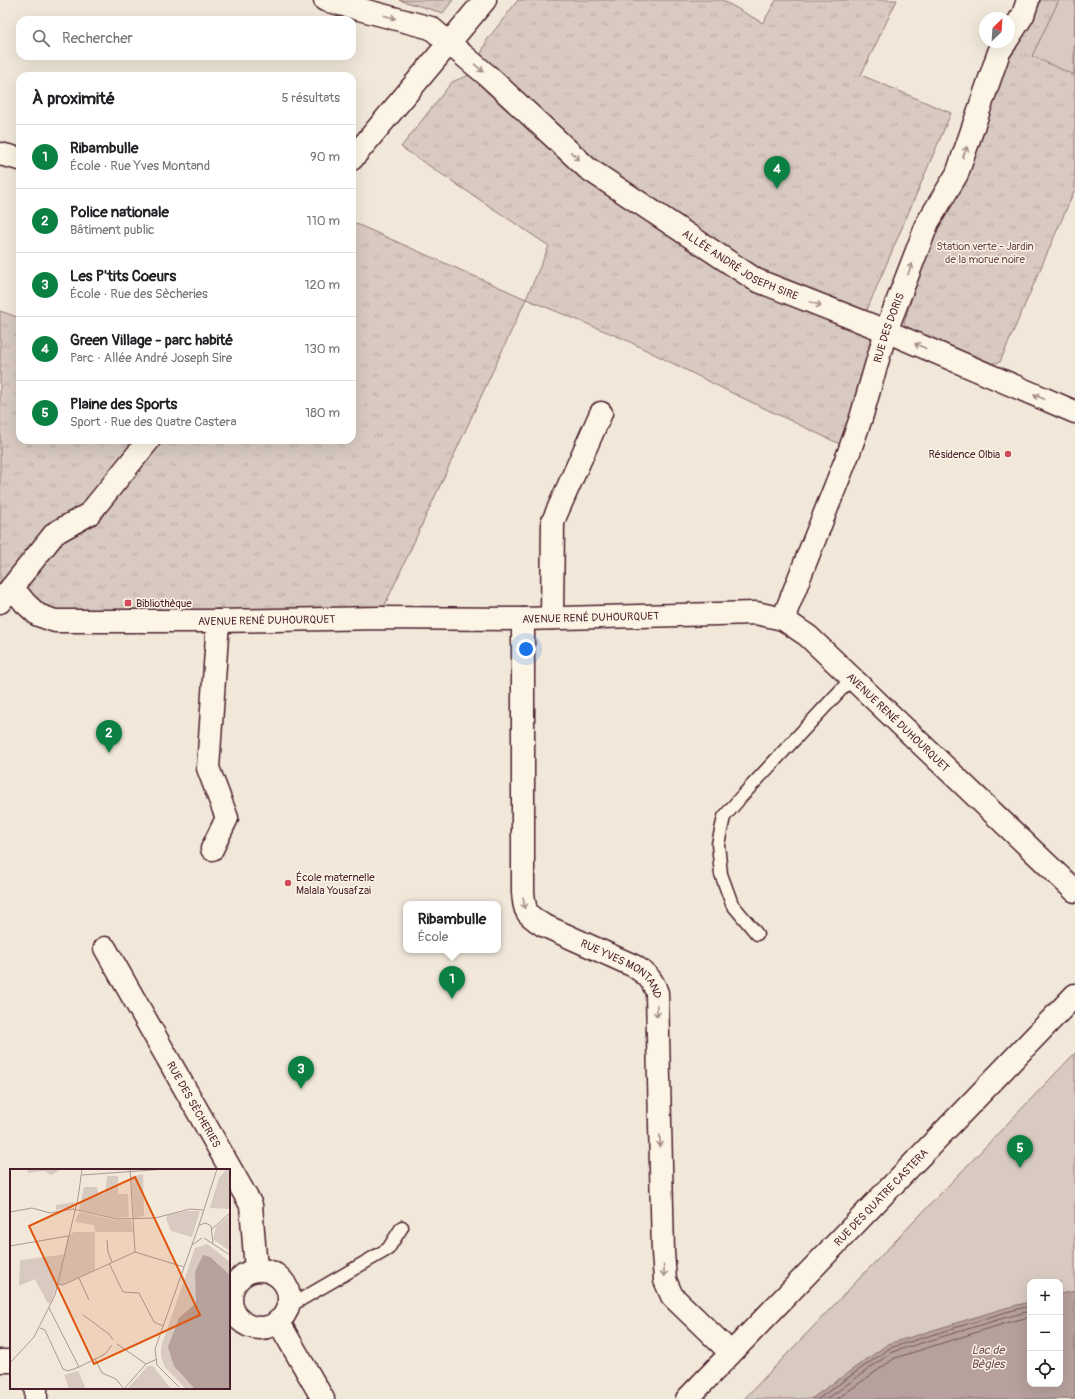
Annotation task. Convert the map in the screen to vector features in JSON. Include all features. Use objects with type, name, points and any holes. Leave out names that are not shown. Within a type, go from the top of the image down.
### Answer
[{"type":"street","name":"ALLÉE ANDRÉ JOSEPH SIRE","points":[[325,0],[432,28],[488,76],[587,168],[756,280],[886,332],[1075,412]]},
{"type":"street","points":[[356,154],[485,0]]},
{"type":"street","points":[[1015,28],[1023,15],[1028,0]]},
{"type":"street","name":"RUE DES DORIS","points":[[783,619],[852,445],[886,332],[928,222],[957,174],[999,52],[1002,48]]},
{"type":"street","points":[[0,154],[16,158]]},
{"type":"street","points":[[552,618],[553,521],[601,413]]},
{"type":"street","points":[[6,595],[55,533],[89,514],[146,444]]},
{"type":"street","name":"AVENUE RENÉ DUHOURQUET","points":[[6,595],[25,603],[38,615],[55,621],[379,618],[523,619],[756,613],[783,619],[808,636],[1075,891]]},
{"type":"street","name":"RUE YVES MONTAND","points":[[523,619],[524,908],[530,917],[543,925],[634,966],[646,973],[653,983],[656,993],[665,1280],[672,1296],[731,1353]]},
{"type":"street","points":[[212,849],[227,818],[208,768],[218,620]]},
{"type":"street","name":"RUE DES SÈCHERIES","points":[[105,948],[251,1205],[256,1270]]},
{"type":"street","name":"RUE DES QUATRE CASTERA","points":[[686,1399],[1075,995]]},
{"type":"street","points":[[256,1270],[274,1274],[281,1280],[288,1292],[289,1297],[283,1314],[271,1326],[262,1328],[244,1324],[231,1310],[230,1301],[235,1284],[240,1277],[256,1270]]},
{"type":"street","points":[[283,1314],[323,1399]]},
{"type":"lane","points":[[757,934],[732,904],[721,874],[718,844],[724,817],[852,678]]},
{"type":"lane","points":[[283,1314],[388,1249],[402,1227]]},
{"type":"green space","points":[[399,0],[453,0],[443,13]]},
{"type":"green space","points":[[518,0],[722,0],[763,23],[776,0],[897,0],[861,75],[951,113],[866,312],[763,270],[687,223],[586,154],[479,59],[487,40]]},
{"type":"green space","name":"Station verte - Jardin de la morue noire","points":[[1038,0],[1075,0],[1075,189],[1000,362],[983,365],[906,334],[904,322],[935,226],[980,143],[1007,53],[1010,48],[1015,48],[1015,39]]},
{"type":"green space","points":[[1059,0],[1075,0],[1074,75],[1032,56]]},
{"type":"green space","points":[[469,75],[515,111],[584,173],[877,339],[844,446],[728,391],[624,339],[526,299],[549,246],[401,147],[452,82]]},
{"type":"green space","points":[[356,224],[526,299],[379,618],[55,621],[25,603],[0,602],[0,311],[16,317],[16,444],[356,444]]},
{"type":"green space","points":[[1075,1053],[1075,1399],[744,1399]]},
{"type":"water","name":"Lac de Bègles","points":[[1075,1291],[1075,1399],[811,1399],[888,1344],[1005,1308],[1027,1303],[1027,1387],[1063,1387],[1063,1293]]},
{"type":"place","name":"Green Village - parc habité","points":[[777,189]]},
{"type":"place","name":"Résidence Olbia","points":[[1008,454]]},
{"type":"place","name":"Bibliothèque","points":[[128,603]]},
{"type":"place","name":"Police nationale","points":[[109,753]]},
{"type":"place","name":"École maternelle Malala Yousafzai","points":[[288,883]]},
{"type":"place","name":"Ribambulle","points":[[452,999]]},
{"type":"place","name":"Les P'tits Coeurs","points":[[301,1089]]},
{"type":"place","name":"Plaine des Sports","points":[[1020,1168]]}]
